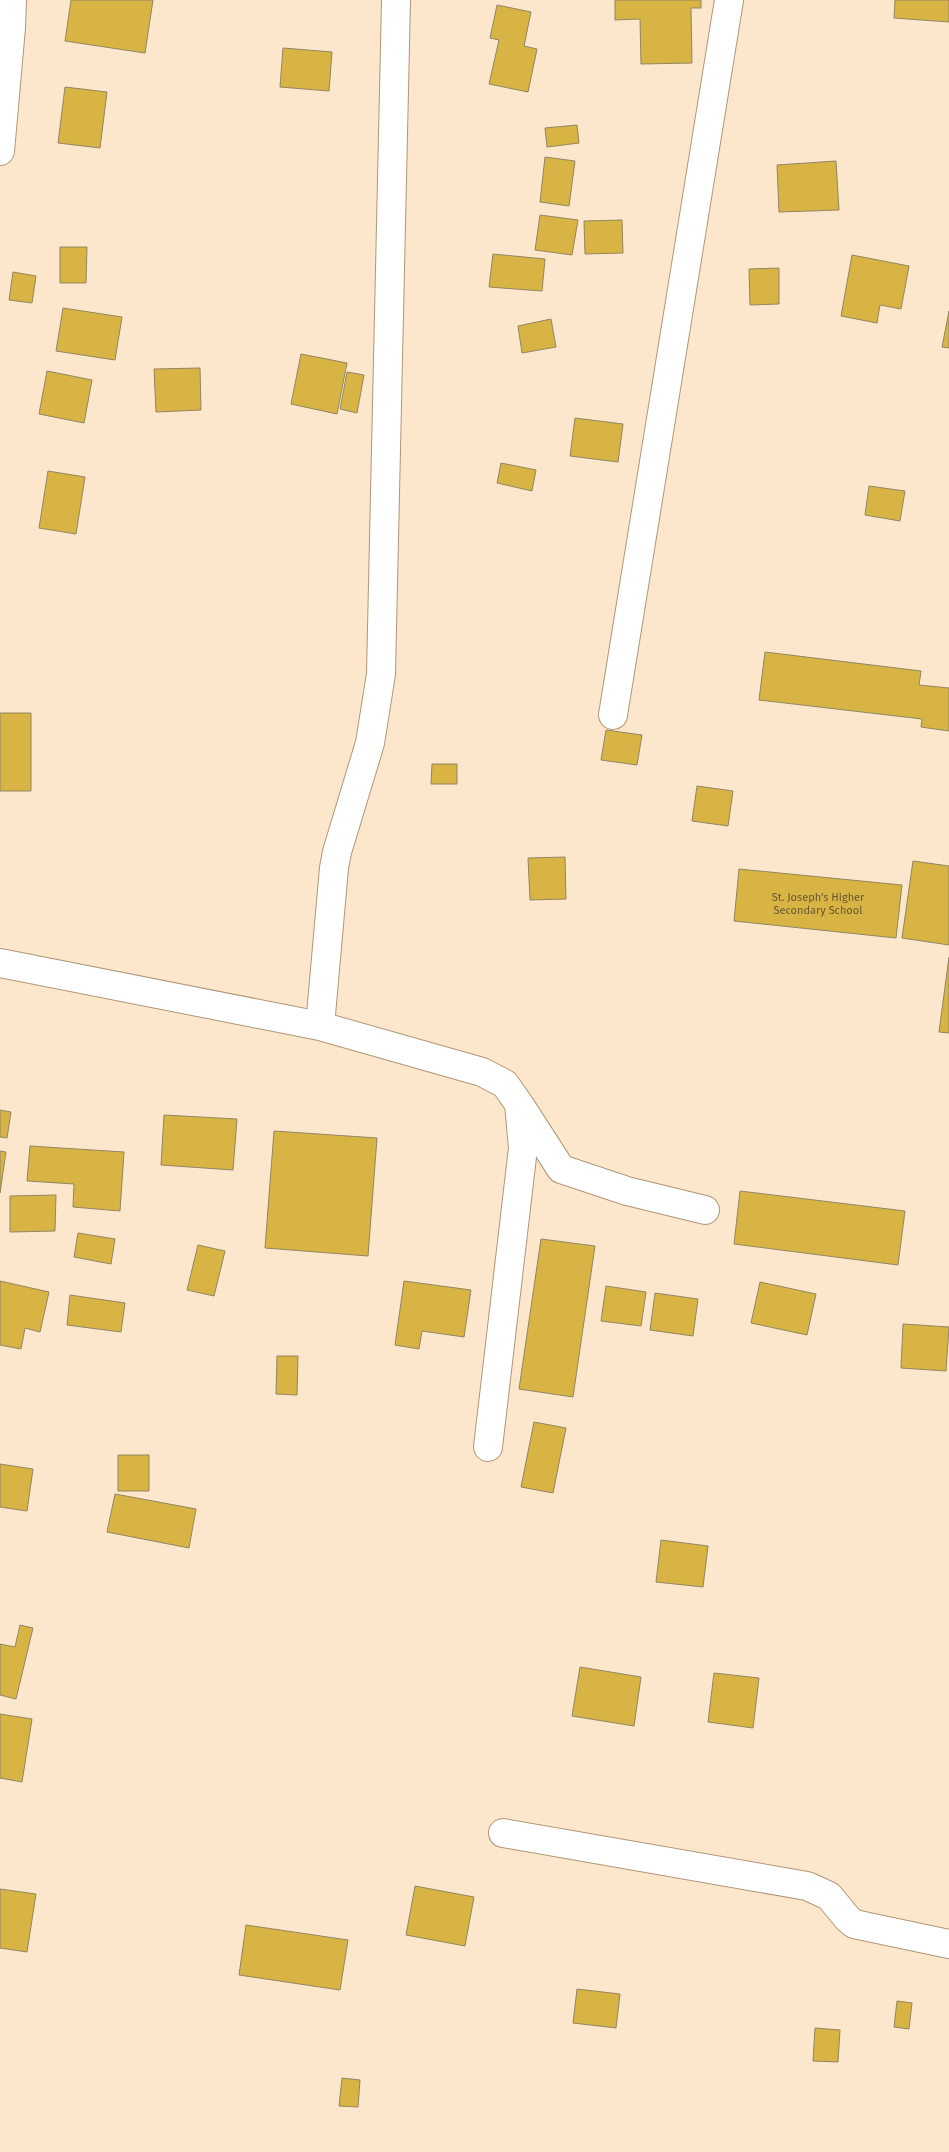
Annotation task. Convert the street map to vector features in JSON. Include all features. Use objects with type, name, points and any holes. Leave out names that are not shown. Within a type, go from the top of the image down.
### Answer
[{"type":"street","points":[[0,151],[12,0]]},
{"type":"street","points":[[320,1026],[334,868],[337,852],[370,743],[381,674],[396,0]]},
{"type":"street","points":[[613,715],[729,0]]},
{"type":"street","points":[[0,963],[320,1026],[482,1072],[505,1084],[561,1169],[627,1191],[705,1210]]},
{"type":"street","points":[[488,1447],[523,1148],[519,1104]]},
{"type":"street","points":[[503,1833],[807,1886],[829,1896],[854,1924],[949,1944]]},
{"type":"building","points":[[71,0],[153,0],[145,53],[65,41]]},
{"type":"building","points":[[615,0],[701,0],[701,8],[691,8],[692,63],[641,64],[640,19],[615,20]]},
{"type":"building","points":[[895,0],[949,0],[949,22],[894,18]]},
{"type":"building","points":[[497,5],[531,12],[524,46],[537,49],[528,92],[489,84],[499,40],[490,38]]},
{"type":"building","points":[[283,48],[332,52],[329,91],[280,87]]},
{"type":"building","points":[[65,87],[107,92],[100,148],[58,143]]},
{"type":"building","points":[[577,125],[579,143],[547,147],[545,128]]},
{"type":"building","points":[[545,157],[575,161],[569,206],[540,202]]},
{"type":"building","points":[[836,161],[839,210],[779,212],[777,165]]},
{"type":"building","points":[[540,215],[578,220],[572,255],[535,250]]},
{"type":"building","points":[[622,220],[623,253],[585,254],[584,221]]},
{"type":"building","points":[[60,247],[87,247],[86,283],[60,283]]},
{"type":"building","points":[[493,254],[545,259],[542,291],[489,287]]},
{"type":"building","points":[[852,255],[909,266],[901,309],[880,305],[877,323],[841,316]]},
{"type":"building","points":[[779,268],[779,304],[750,305],[749,269]]},
{"type":"building","points":[[13,272],[36,276],[32,303],[9,300]]},
{"type":"building","points":[[63,308],[122,317],[115,360],[56,351]]},
{"type":"building","points":[[949,311],[949,348],[942,347]]},
{"type":"building","points":[[551,319],[556,347],[522,353],[518,326]]},
{"type":"building","points":[[301,354],[347,363],[337,414],[291,404]]},
{"type":"building","points":[[200,368],[201,410],[156,412],[154,369]]},
{"type":"building","points":[[47,371],[92,380],[84,423],[39,414]]},
{"type":"building","points":[[347,372],[364,375],[357,413],[340,409]]},
{"type":"building","points":[[575,418],[623,424],[618,462],[570,456]]},
{"type":"building","points":[[501,463],[536,470],[532,491],[497,483]]},
{"type":"building","points":[[48,471],[85,477],[76,534],[39,528]]},
{"type":"building","points":[[869,486],[905,491],[900,521],[865,515]]},
{"type":"building","points":[[765,652],[921,671],[919,685],[949,688],[949,731],[921,727],[922,719],[759,700]]},
{"type":"building","points":[[0,713],[31,713],[31,791],[0,791]]},
{"type":"building","points":[[606,730],[642,735],[637,765],[601,760]]},
{"type":"building","points":[[432,764],[457,764],[457,784],[431,784]]},
{"type":"building","points":[[697,786],[733,791],[728,826],[692,821]]},
{"type":"building","points":[[565,857],[566,899],[530,900],[528,858]]},
{"type":"building","points":[[913,861],[949,866],[949,945],[902,938]]},
{"type":"building","points":[[739,869],[902,885],[896,938],[734,921]]},
{"type":"building","points":[[949,957],[949,1033],[939,1032]]},
{"type":"building","points":[[0,1110],[11,1112],[7,1138],[0,1137]]},
{"type":"building","points":[[164,1115],[237,1119],[233,1170],[161,1165]]},
{"type":"building","points":[[274,1131],[377,1138],[368,1256],[265,1248]]},
{"type":"building","points":[[30,1146],[124,1152],[120,1211],[73,1207],[74,1184],[27,1181]]},
{"type":"building","points":[[0,1151],[6,1152],[0,1193]]},
{"type":"building","points":[[740,1191],[905,1211],[898,1265],[734,1244]]},
{"type":"building","points":[[56,1195],[55,1231],[10,1232],[10,1196]]},
{"type":"building","points":[[78,1233],[115,1239],[111,1264],[74,1257]]},
{"type":"building","points":[[541,1239],[595,1246],[573,1397],[519,1389]]},
{"type":"building","points":[[198,1245],[225,1251],[214,1296],[187,1290]]},
{"type":"building","points":[[0,1281],[49,1292],[40,1332],[25,1328],[21,1349],[0,1345]]},
{"type":"building","points":[[404,1281],[471,1290],[464,1337],[422,1331],[419,1349],[395,1345]]},
{"type":"building","points":[[760,1282],[816,1294],[807,1335],[751,1323]]},
{"type":"building","points":[[606,1286],[646,1292],[641,1326],[601,1321]]},
{"type":"building","points":[[655,1293],[698,1299],[693,1336],[650,1330]]},
{"type":"building","points":[[70,1295],[125,1303],[121,1332],[67,1325]]},
{"type":"building","points":[[903,1324],[949,1327],[946,1371],[901,1368]]},
{"type":"building","points":[[277,1356],[298,1356],[297,1395],[276,1394]]},
{"type":"building","points":[[534,1422],[566,1428],[553,1493],[521,1487]]},
{"type":"building","points":[[118,1455],[149,1455],[149,1491],[118,1491]]},
{"type":"building","points":[[0,1464],[33,1469],[27,1511],[0,1507]]},
{"type":"building","points":[[115,1494],[196,1509],[189,1548],[107,1532]]},
{"type":"building","points":[[661,1540],[708,1546],[703,1587],[656,1582]]},
{"type":"building","points":[[20,1625],[33,1628],[16,1699],[0,1695],[0,1644],[15,1647]]},
{"type":"building","points":[[580,1667],[641,1677],[634,1726],[572,1716]]},
{"type":"building","points":[[714,1673],[759,1678],[753,1728],[708,1722]]},
{"type":"building","points":[[0,1714],[32,1719],[22,1782],[0,1778]]},
{"type":"building","points":[[415,1886],[474,1897],[465,1946],[406,1935]]},
{"type":"building","points":[[0,1889],[36,1894],[27,1952],[0,1948]]},
{"type":"building","points":[[246,1925],[348,1940],[340,1990],[239,1975]]},
{"type":"building","points":[[577,1989],[620,1994],[616,2028],[573,2023]]},
{"type":"building","points":[[897,2001],[912,2003],[909,2029],[894,2027]]},
{"type":"building","points":[[815,2028],[840,2030],[838,2062],[813,2061]]},
{"type":"building","points":[[342,2078],[360,2080],[358,2107],[339,2106]]}]
